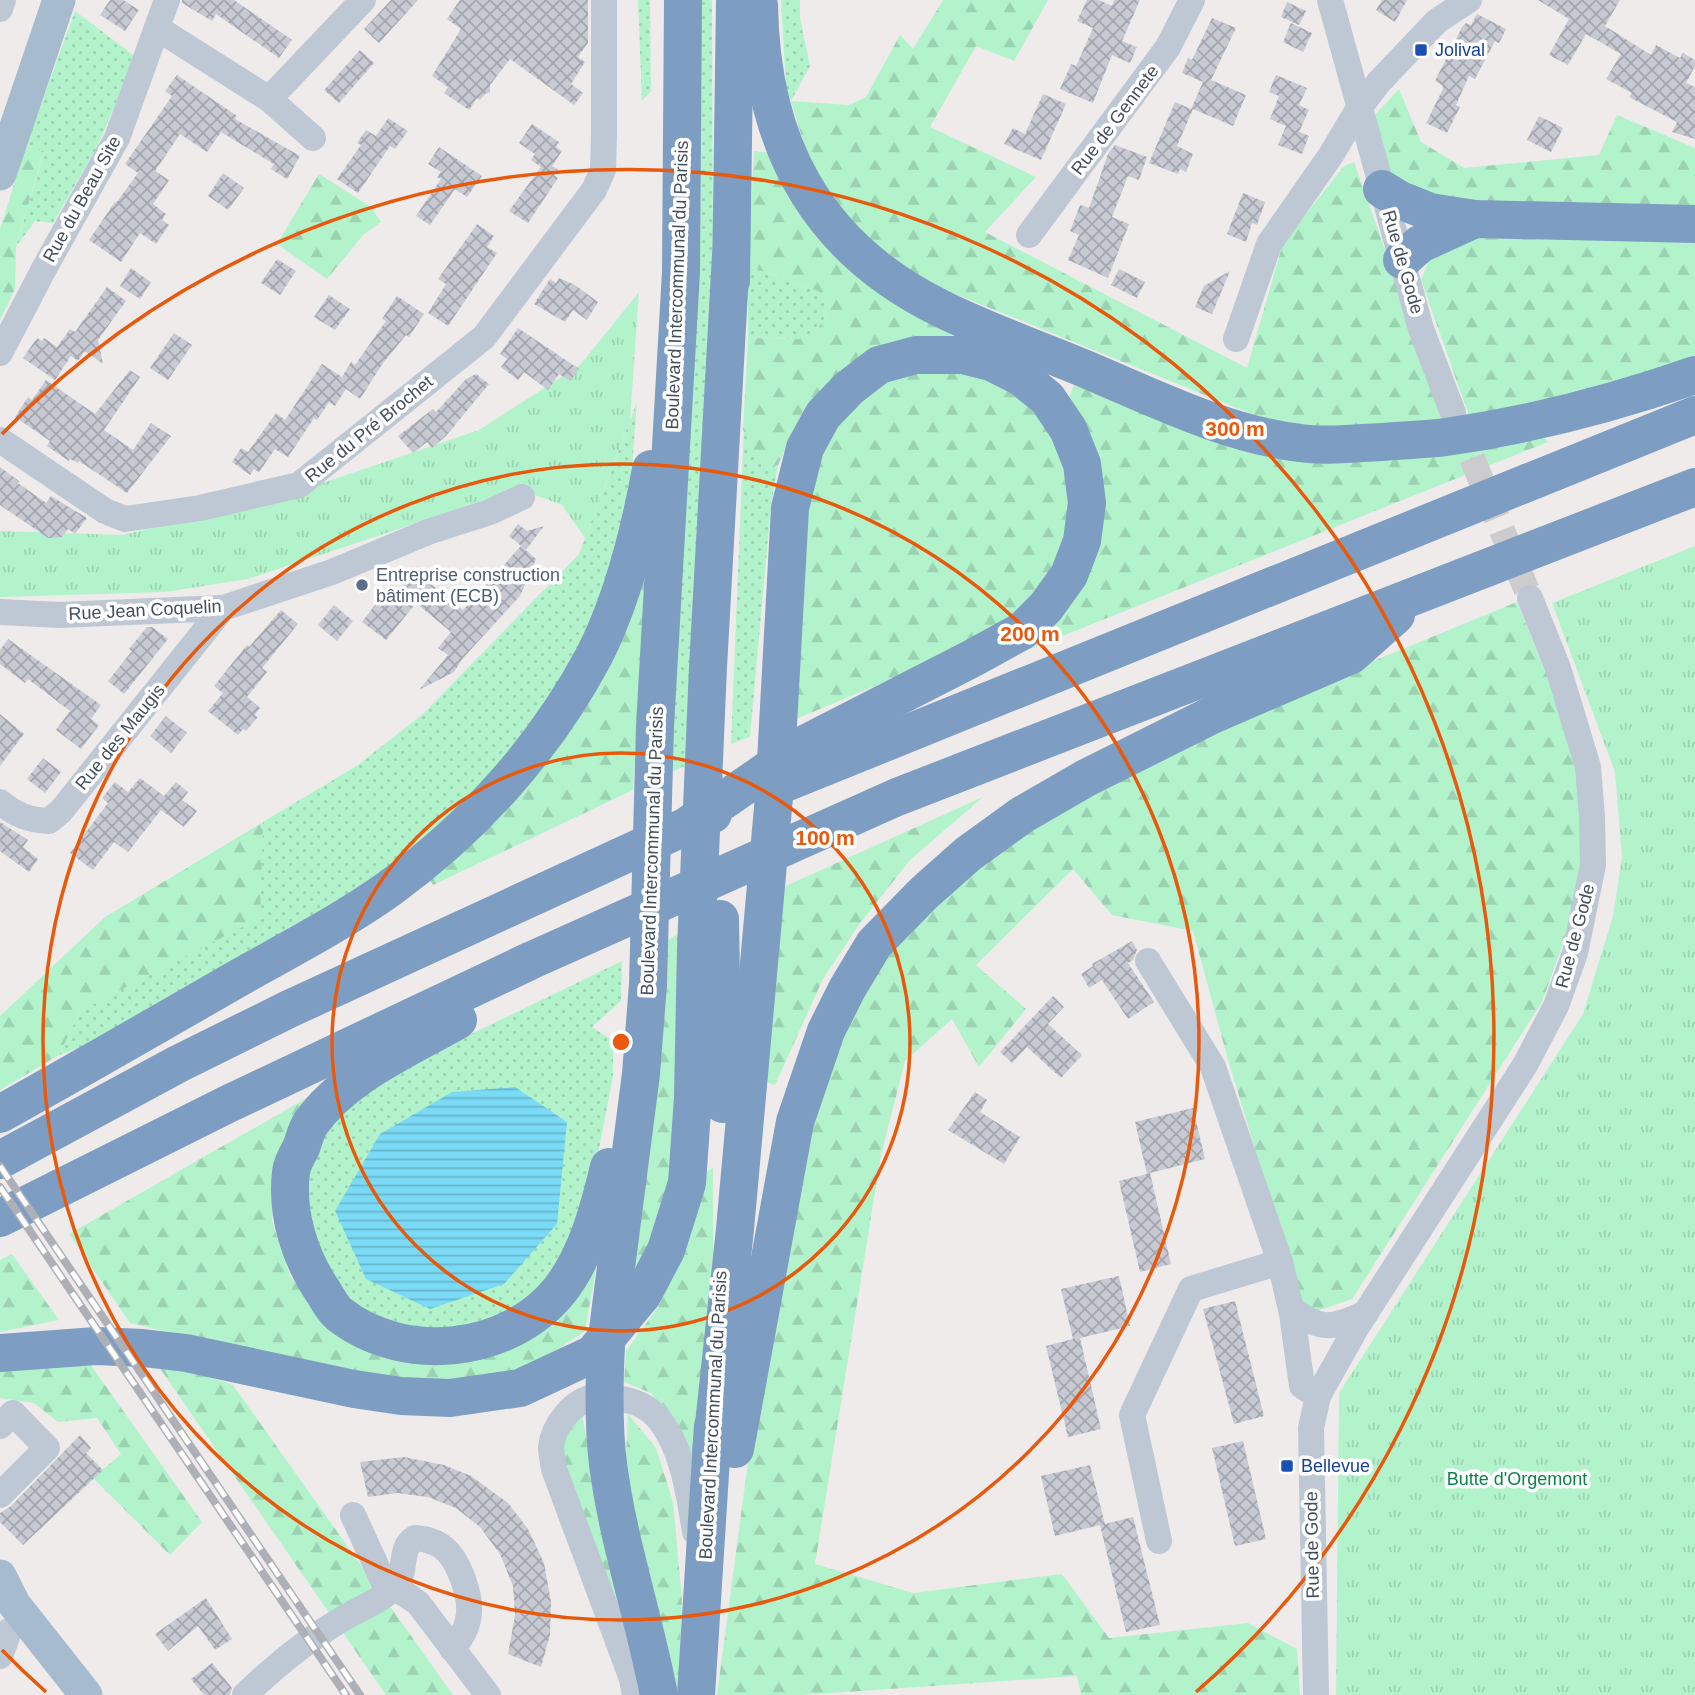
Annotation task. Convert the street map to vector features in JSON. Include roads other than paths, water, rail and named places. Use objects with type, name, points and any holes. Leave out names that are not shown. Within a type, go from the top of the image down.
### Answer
[{"type":"highway","name":"Boulevard Intercommunal du Parisis","points":[[696,1694],[723,1236],[721,718],[735,0]]},
{"type":"highway","points":[[759,0],[759,38],[767,90],[781,143],[805,190],[836,231],[864,258],[895,282],[938,307],[1184,411],[1244,431],[1300,443],[1444,438],[1554,417],[1695,375]]},
{"type":"highway","name":"Boulevard Intercommunal du Parisis","points":[[659,1695],[632,1587],[615,1503],[604,1423],[606,1345],[641,1074],[647,997],[655,726],[681,272],[683,5]]},
{"type":"highway","points":[[0,1114],[388,889],[443,846],[496,796],[547,733],[594,654],[620,591],[645,505],[659,410],[683,5]]},
{"type":"highway","points":[[1382,189],[1400,200],[1430,212],[1475,219],[1695,224]]},
{"type":"highway","points":[[1402,260],[1420,244],[1475,219]]},
{"type":"highway","points":[[0,1353],[96,1346],[186,1353],[354,1389],[401,1396],[450,1398],[520,1388],[593,1354],[643,1294],[666,1250],[687,1182],[707,680],[732,255]]},
{"type":"highway","points":[[0,1160],[178,1064],[289,1009],[691,823],[819,753],[1022,631],[1046,607],[1069,575],[1083,541],[1087,503],[1082,464],[1068,429],[1046,398],[1021,377],[991,362],[963,355],[916,355],[879,365],[849,388],[822,415],[805,448],[790,508],[774,797],[735,1228],[711,1452]]},
{"type":"highway","points":[[819,753],[1695,415]]},
{"type":"highway","points":[[0,1218],[114,1160],[532,960],[897,797],[1695,487]]},
{"type":"highway","points":[[696,1694],[740,1421],[795,1122],[826,1031],[846,989],[874,944],[924,893],[968,854],[1022,815],[1086,778],[1201,721],[1351,655],[1417,597]]},
{"type":"highway","points":[[532,960],[487,1003],[337,1093],[310,1125],[291,1171],[292,1220],[309,1271],[337,1313],[369,1332],[398,1341],[438,1347],[480,1342],[511,1330],[540,1311],[560,1289],[579,1261],[600,1206],[615,1140],[627,1064],[638,962],[655,726]]},
{"type":"main road","points":[[0,125],[42,0]]},
{"type":"main road","points":[[0,174],[59,0]]},
{"type":"main road","points":[[3,1613],[61,1695]]},
{"type":"main road","points":[[3,1613],[86,1695]]},
{"type":"street","points":[[0,9],[3,0]]},
{"type":"street","name":"Rue du Beau Site","points":[[0,353],[117,138],[167,0]]},
{"type":"street","points":[[270,99],[363,0]]},
{"type":"street","name":"Rue du Pré Brochet","points":[[0,440],[105,511],[125,519],[200,508],[299,485],[484,337],[594,190],[603,170],[604,0]]},
{"type":"street","name":"Rue de Gennete","points":[[1029,235],[1168,47],[1192,0]]},
{"type":"street","name":"Rue de Gode","points":[[1330,0],[1421,329],[1453,414]]},
{"type":"street","points":[[1237,339],[1269,244],[1331,155],[1359,108],[1379,82],[1437,20],[1469,0]]},
{"type":"street","points":[[157,28],[270,99],[313,138]]},
{"type":"street","name":"Rue Jean Coquelin","points":[[0,612],[60,615],[223,608],[332,572],[429,532],[490,512],[522,497]]},
{"type":"street","name":"Rue de Gode","points":[[1316,1695],[1311,1428],[1318,1396],[1366,1313],[1525,1065],[1556,1006],[1575,953],[1586,906],[1593,865],[1588,768],[1562,679],[1530,598]]},
{"type":"street","name":"Rue des Maugis","points":[[0,802],[17,815],[33,820],[49,821],[61,811],[223,608]]},
{"type":"street","points":[[1148,961],[1213,1067],[1280,1262],[1291,1308],[1302,1386],[1318,1396]]},
{"type":"street","points":[[1159,1541],[1132,1415],[1191,1289],[1280,1262]]},
{"type":"street","points":[[1291,1308],[1306,1319],[1328,1326],[1339,1325],[1366,1313]]},
{"type":"street","points":[[635,1695],[632,1679],[554,1469],[551,1446],[561,1420],[577,1405],[593,1397],[623,1398],[642,1405],[658,1419],[672,1441],[679,1461],[689,1499],[704,1589]]},
{"type":"street","points":[[0,1426],[13,1413],[47,1448],[0,1495]]},
{"type":"street","points":[[353,1515],[385,1585],[385,1595]]},
{"type":"street","points":[[245,1695],[275,1666],[343,1618],[385,1595],[401,1577],[407,1545],[415,1538],[432,1540],[444,1548],[458,1567],[467,1592],[469,1620],[452,1649]]},
{"type":"street","points":[[385,1595],[405,1594],[418,1604],[488,1695]]},
{"type":"water","points":[[515,1087],[567,1122],[557,1224],[504,1284],[430,1309],[366,1279],[335,1211],[380,1134],[452,1092]]},
{"type":"tunnel","points":[[1457,422],[1530,598]]},
{"type":"railway","points":[[0,1166],[360,1695]]},
{"type":"railway","points":[[0,1187],[346,1695]]},
{"type":"place","name":"Jolival","points":[[1421,50]]},
{"type":"place","name":"Entreprise construction bâtiment (ECB)","points":[[362,585]]},
{"type":"place","name":"Bellevue","points":[[1287,1466]]},
{"type":"park label","name":"Butte d'Orgemont","points":[[1517,1479]]}]
